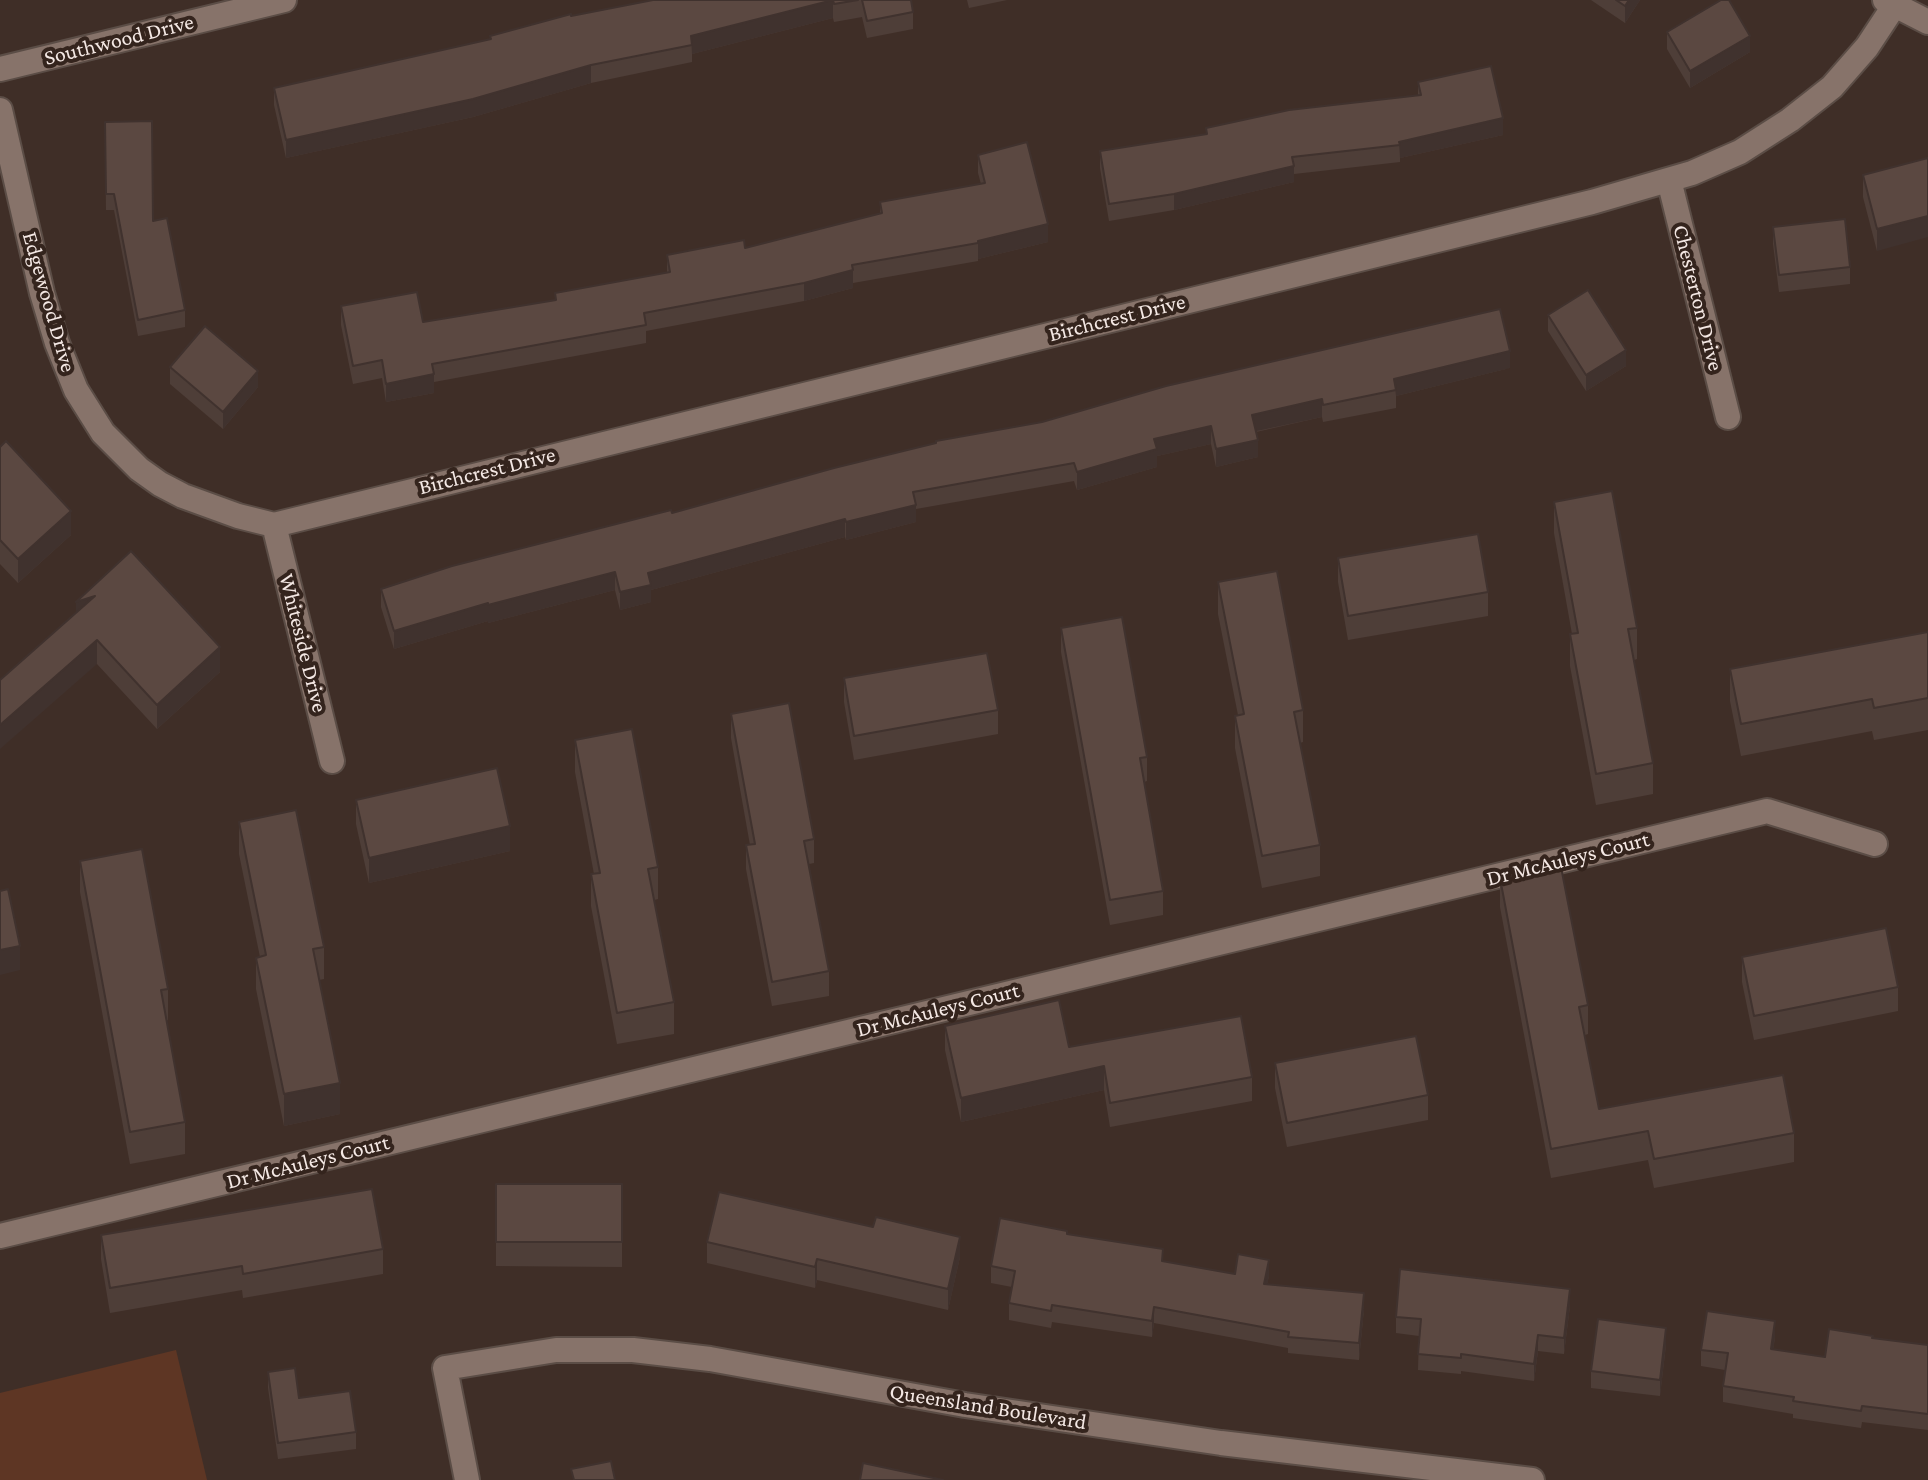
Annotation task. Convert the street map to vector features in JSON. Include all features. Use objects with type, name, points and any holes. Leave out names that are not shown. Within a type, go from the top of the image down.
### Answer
[{"type":"street","name":"Southwood Drive","points":[[0,69],[284,0]]},
{"type":"street","points":[[1893,2],[1928,22]]},
{"type":"street","name":"Birchcrest Drive","points":[[274,525],[1592,202],[1669,180],[1740,152],[1790,120],[1832,87],[1867,47],[1893,2]]},
{"type":"street","name":"Edgewood Drive","points":[[0,110],[42,293],[57,343],[76,390],[103,433],[139,469],[160,484],[238,516],[274,525]]},
{"type":"street","name":"Chesterton Drive","points":[[1669,180],[1728,417]]},
{"type":"street","name":"Whiteside Drive","points":[[274,525],[332,761]]},
{"type":"street","name":"Dr McAuleys Court","points":[[0,1236],[1767,811],[1875,844]]},
{"type":"street","name":"Queensland Boulevard","points":[[467,1480],[445,1368],[556,1350],[633,1350],[710,1359],[965,1405],[1221,1443],[1517,1479]]},
{"type":"shaded area","points":[[176,1350],[207,1480],[0,1480],[0,1393]]},
{"type":"building","points":[[653,0],[833,0],[691,36],[692,45],[591,65],[473,99],[286,140],[274,88],[491,39],[490,36],[571,14]]},
{"type":"building","points":[[833,0],[858,0],[834,4]]},
{"type":"building","points":[[862,0],[911,0],[913,12],[867,21]]},
{"type":"building","points":[[1721,0],[1729,0],[1750,36],[1690,71],[1667,32]]},
{"type":"building","points":[[1491,66],[1503,118],[1399,142],[1400,145],[1292,157],[1294,166],[1174,194],[1109,204],[1100,151],[1207,134],[1206,128],[1289,110],[1421,95],[1418,82]]},
{"type":"building","points":[[152,121],[153,221],[167,218],[185,310],[138,320],[114,194],[106,194],[105,122]]},
{"type":"building","points":[[1027,142],[1048,224],[978,243],[852,265],[853,270],[804,283],[644,313],[646,325],[432,364],[434,374],[386,384],[382,360],[353,366],[341,306],[417,292],[423,322],[556,300],[555,293],[670,272],[667,255],[744,240],[745,248],[882,213],[880,202],[985,183],[978,155]]},
{"type":"building","points":[[1928,158],[1928,216],[1877,229],[1863,175]]},
{"type":"building","points":[[1845,219],[1850,267],[1779,275],[1773,227]]},
{"type":"building","points":[[1588,290],[1626,350],[1586,375],[1548,315]]},
{"type":"building","points":[[1500,309],[1510,351],[1394,379],[1396,390],[1323,405],[1322,399],[1252,415],[1258,440],[1216,449],[1211,426],[1154,439],[1157,449],[1077,472],[1074,463],[913,492],[916,505],[846,522],[845,519],[648,573],[651,585],[620,592],[615,572],[488,603],[394,631],[381,589],[452,566],[671,510],[672,513],[936,441],[1042,422],[1166,386]]},
{"type":"building","points":[[205,326],[258,371],[223,412],[170,367]]},
{"type":"building","points":[[6,441],[71,511],[18,559],[0,540],[0,447]]},
{"type":"building","points":[[1612,491],[1637,628],[1628,629],[1653,763],[1596,774],[1570,634],[1578,633],[1554,502]]},
{"type":"building","points":[[1478,534],[1488,592],[1348,616],[1338,558]]},
{"type":"building","points":[[131,551],[220,647],[157,705],[97,640],[0,725],[0,680],[95,596],[76,602]]},
{"type":"building","points":[[1277,571],[1303,710],[1294,712],[1320,845],[1262,856],[1235,716],[1244,714],[1218,582]]},
{"type":"building","points":[[1122,617],[1147,757],[1140,758],[1163,891],[1110,900],[1061,628]]},
{"type":"building","points":[[1928,632],[1928,698],[1874,708],[1872,699],[1741,724],[1730,669]]},
{"type":"building","points":[[987,653],[998,710],[854,736],[844,678]]},
{"type":"building","points":[[789,703],[814,839],[804,841],[829,971],[772,982],[746,845],[755,844],[731,714]]},
{"type":"building","points":[[632,729],[658,867],[648,869],[674,1002],[617,1013],[591,874],[600,873],[575,740]]},
{"type":"building","points":[[497,768],[510,826],[369,858],[356,800]]},
{"type":"building","points":[[296,810],[324,947],[313,949],[340,1083],[284,1094],[256,958],[266,955],[239,822]]},
{"type":"building","points":[[142,849],[168,989],[161,990],[185,1122],[130,1132],[80,861]]},
{"type":"building","points":[[1561,867],[1588,1005],[1579,1007],[1599,1109],[1783,1075],[1794,1133],[1654,1159],[1648,1131],[1551,1149],[1500,878]]},
{"type":"building","points":[[8,889],[20,946],[0,950],[0,891]]},
{"type":"building","points":[[1886,928],[1898,987],[1754,1016],[1742,957]]},
{"type":"building","points":[[1059,1000],[1069,1047],[1241,1016],[1252,1077],[1110,1103],[1104,1066],[961,1098],[945,1026]]},
{"type":"building","points":[[1416,1036],[1428,1095],[1287,1123],[1275,1063]]},
{"type":"building","points":[[496,1184],[622,1184],[622,1242],[496,1242]]},
{"type":"building","points":[[372,1189],[383,1249],[243,1274],[242,1266],[110,1288],[101,1235]]},
{"type":"building","points":[[719,1192],[873,1227],[876,1217],[960,1237],[948,1289],[817,1259],[815,1267],[707,1242]]},
{"type":"building","points":[[1000,1218],[1067,1231],[1067,1234],[1163,1249],[1162,1261],[1235,1274],[1238,1254],[1269,1260],[1264,1284],[1364,1293],[1359,1343],[1288,1337],[1289,1332],[1154,1307],[1152,1321],[1052,1305],[1051,1311],[1009,1303],[1015,1271],[991,1266]]},
{"type":"building","points":[[1400,1269],[1570,1289],[1564,1338],[1538,1335],[1534,1364],[1461,1354],[1461,1358],[1418,1354],[1421,1319],[1396,1317]]},
{"type":"building","points":[[1707,1311],[1775,1321],[1771,1349],[1825,1357],[1829,1329],[1928,1345],[1928,1414],[1862,1406],[1861,1411],[1723,1386],[1728,1353],[1701,1350]]},
{"type":"building","points":[[1598,1319],[1666,1328],[1660,1380],[1591,1371]]},
{"type":"building","points":[[295,1368],[299,1398],[350,1391],[356,1432],[278,1443],[268,1372]]},
{"type":"building","points":[[611,1461],[615,1480],[574,1480],[571,1469]]},
{"type":"building","points":[[863,1463],[943,1480],[860,1480]]}]
